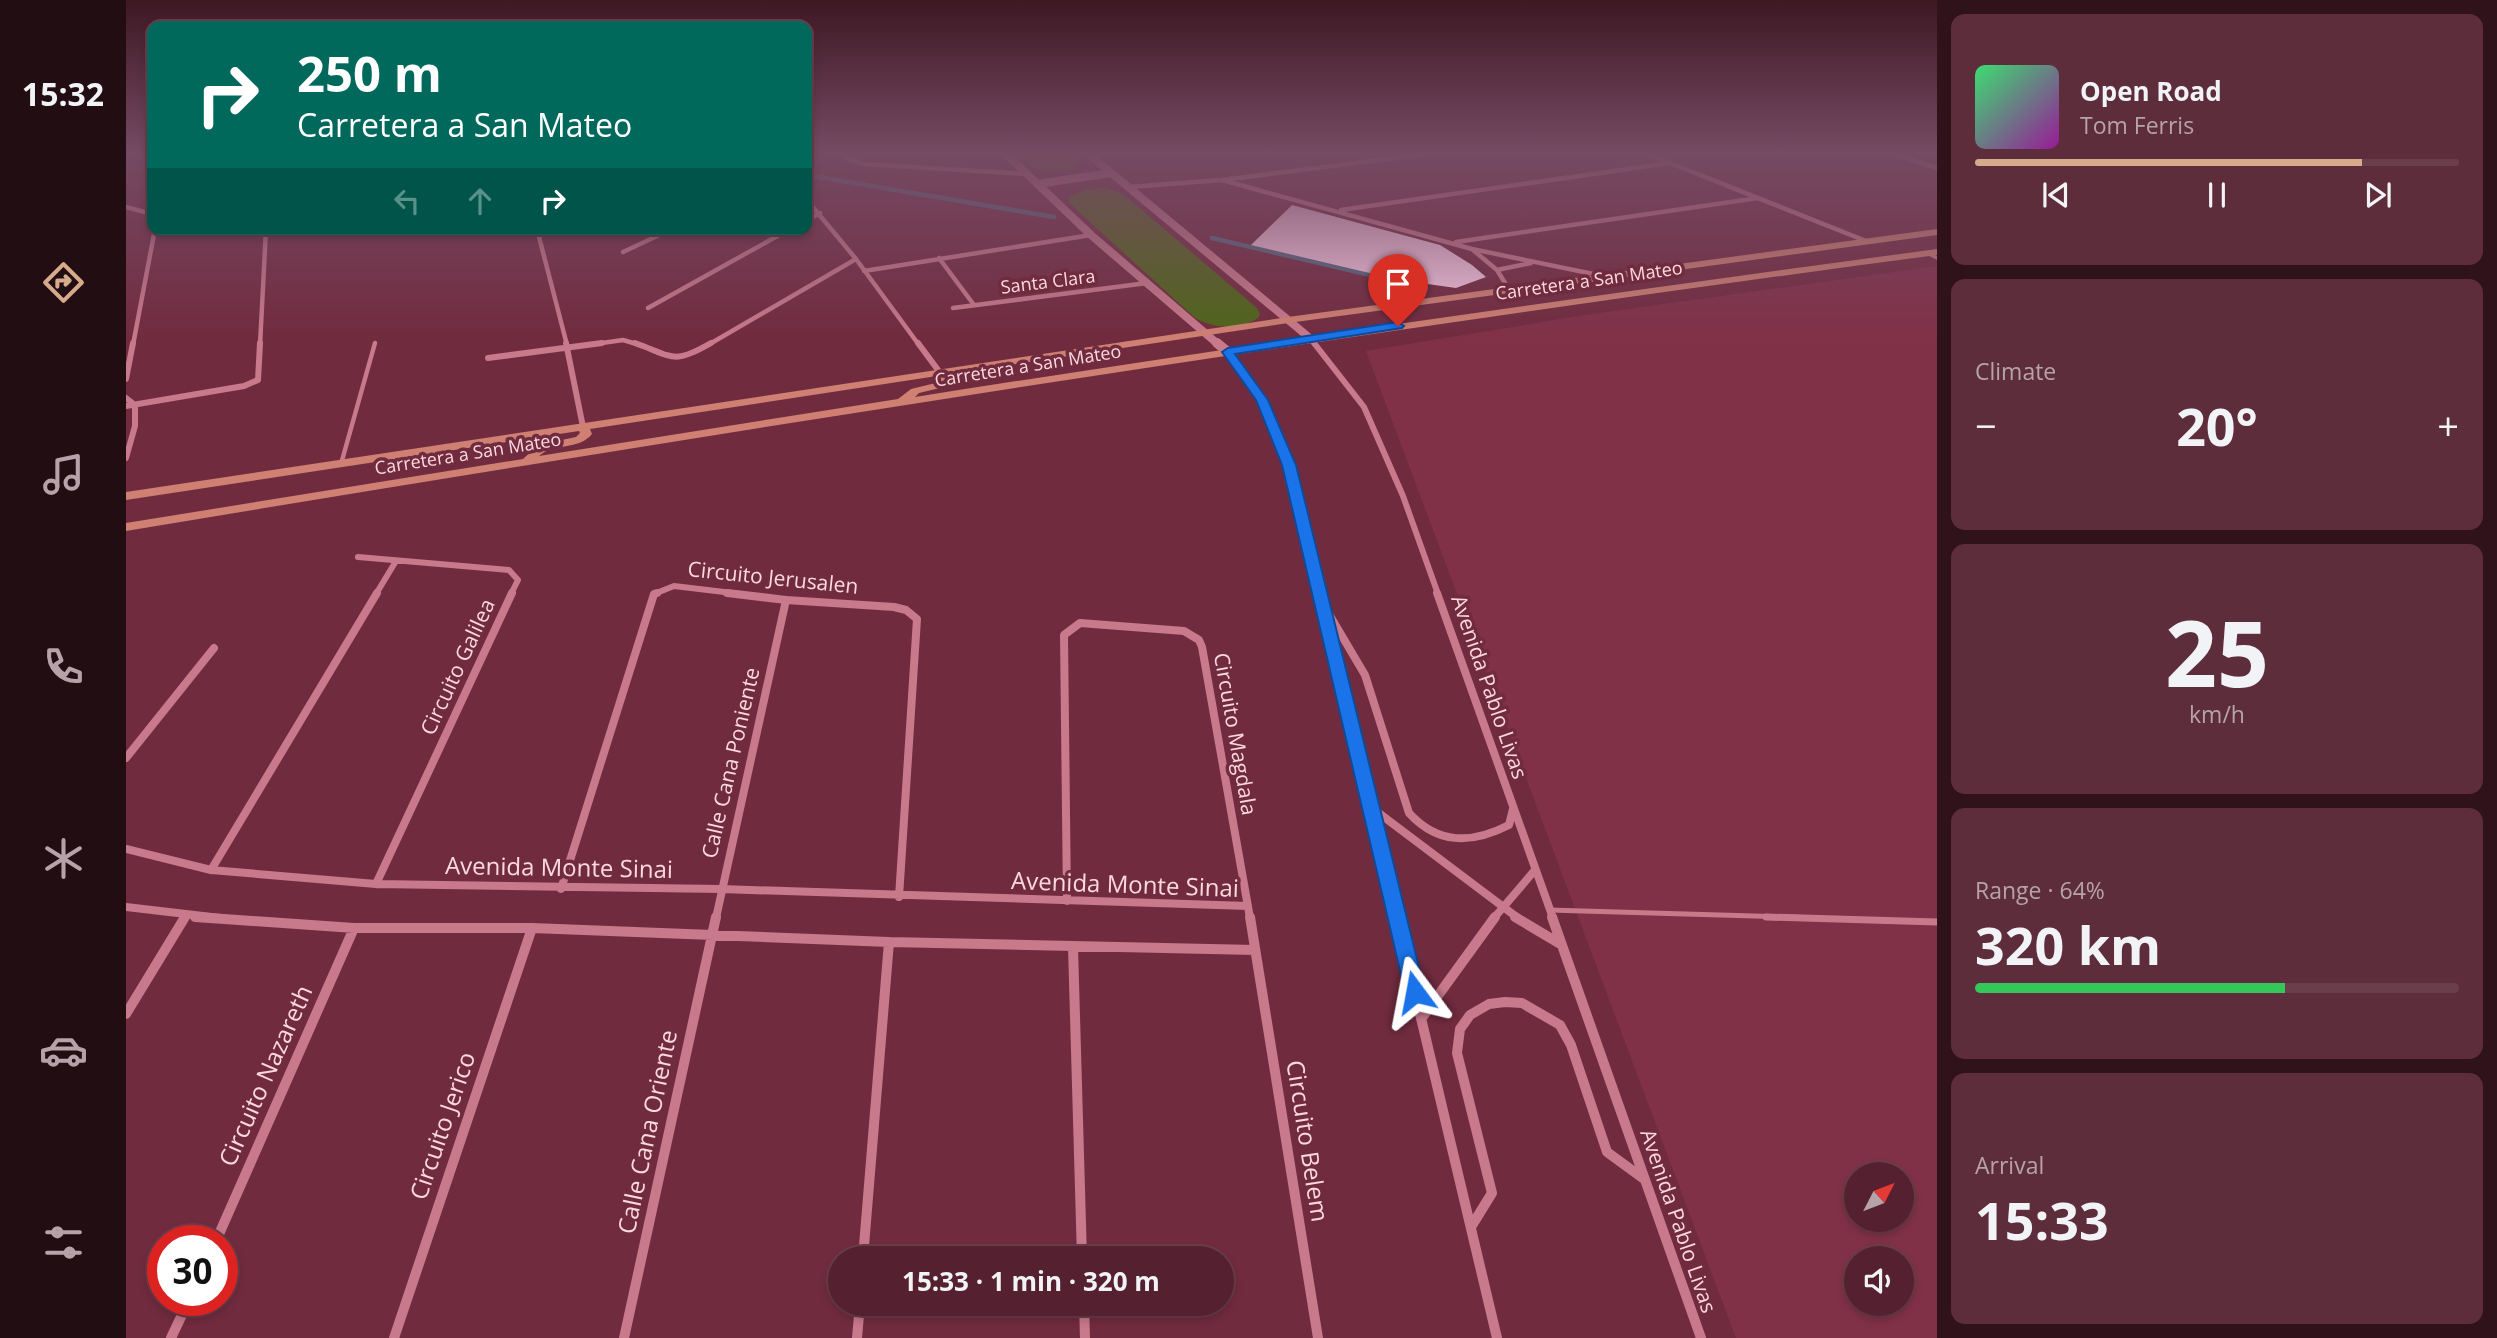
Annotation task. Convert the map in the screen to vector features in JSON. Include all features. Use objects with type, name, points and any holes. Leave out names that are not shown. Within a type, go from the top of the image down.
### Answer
[{"type":"main road","name":"Carretera a San Mateo","points":[[126,496],[1288,320],[1614,278],[1937,232]]},
{"type":"main road","points":[[1866,241],[1935,253]]},
{"type":"main road","points":[[1824,267],[1875,251],[1866,241]]},
{"type":"main road","name":"Carretera a San Mateo","points":[[126,527],[527,461],[1228,352],[1935,253]]},
{"type":"main road","points":[[898,405],[915,391],[944,384],[947,377],[941,374]]},
{"type":"main road","points":[[527,461],[542,447],[580,440],[586,434],[583,427]]},
{"type":"street","points":[[812,217],[819,213]]},
{"type":"street","points":[[820,213],[941,374]]},
{"type":"street","points":[[1068,213],[1228,352],[1262,400],[1289,465],[1497,1338]]},
{"type":"street","name":"Avenida Pablo Livas","points":[[1160,213],[1311,340],[1363,407],[1403,496],[1701,1338]]},
{"type":"street","points":[[1345,213],[1472,249],[1614,278]]},
{"type":"street","points":[[1452,243],[1653,213]]},
{"type":"street","points":[[1797,213],[1866,241]]},
{"type":"street","points":[[126,379],[154,235]]},
{"type":"street","points":[[126,406],[244,386],[258,380],[266,235]]},
{"type":"street","points":[[539,235],[567,346],[583,427]]},
{"type":"street","points":[[623,253],[660,235]]},
{"type":"street","points":[[648,308],[779,235]]},
{"type":"street","points":[[864,271],[1091,235]]},
{"type":"street","points":[[1472,249],[1497,270],[1504,283],[1500,289],[1488,295]]},
{"type":"street","points":[[939,258],[974,305]]},
{"type":"street","points":[[488,358],[567,346],[634,341],[673,358],[687,357],[856,259]]},
{"type":"street","points":[[1497,270],[1535,262]]},
{"type":"street","name":"Santa Clara","points":[[953,308],[1147,283]]},
{"type":"street","points":[[126,398],[135,405]]},
{"type":"street","points":[[126,458],[135,426],[135,405]]},
{"type":"street","name":"Circuito Galilea","points":[[358,557],[509,570],[518,580],[376,884]]},
{"type":"street","points":[[211,870],[396,561]]},
{"type":"street","name":"Circuito Jerusalen","points":[[561,889],[654,594],[674,586],[786,600],[894,607],[906,610],[916,619],[899,897]]},
{"type":"street","name":"Calle Cana Poniente","points":[[713,934],[786,600]]},
{"type":"street","points":[[1322,602],[1365,675],[1409,813],[1424,829],[1441,835],[1477,836],[1496,832],[1508,825],[1513,808]]},
{"type":"street","name":"Circuito Magdala","points":[[1067,901],[1064,635],[1080,623],[1184,631],[1199,640],[1248,906]]},
{"type":"street","points":[[126,758],[214,648]]},
{"type":"street","points":[[1371,807],[1502,909],[1562,945]]},
{"type":"street","name":"Avenida Monte Sinai","points":[[126,849],[211,870],[376,884],[561,889],[721,889],[899,897],[1248,906],[1255,950]]},
{"type":"street","points":[[1422,1019],[1482,932],[1535,870]]},
{"type":"street","points":[[126,907],[185,916],[354,928],[532,928],[889,942],[1255,950]]},
{"type":"street","points":[[126,1014],[185,916]]},
{"type":"street","name":"Circuito Nazareth","points":[[223,1225],[354,928]]},
{"type":"street","name":"Circuito Jerico","points":[[394,1338],[532,928]]},
{"type":"street","name":"Calle Cana Oriente","points":[[624,1338],[713,934]]},
{"type":"street","points":[[864,1246],[889,942]]},
{"type":"street","points":[[1073,947],[1082,1246]]},
{"type":"street","name":"Circuito Belem","points":[[1255,950],[1318,1338]]},
{"type":"street","points":[[1471,1227],[1492,1192],[1457,1053],[1460,1029],[1470,1015],[1489,1004],[1522,1003],[1560,1025],[1571,1045],[1607,1152],[1645,1179]]},
{"type":"street","points":[[171,1338],[181,1316]]},
{"type":"street","points":[[857,1338],[859,1316]]},
{"type":"street","points":[[1084,1316],[1085,1338]]},
{"type":"lane","points":[[341,464],[375,343]]},
{"type":"lane","points":[[1549,910],[1937,922]]},
{"type":"shaded area","points":[[1937,266],[1937,1338],[1736,1338],[1366,351],[1585,315]]},
{"type":"green space","points":[[1081,213],[1146,213],[1257,308],[1260,314],[1251,322],[1234,326],[1217,326],[1194,317]]},
{"type":"building","points":[[1283,213],[1323,213],[1440,245],[1486,277],[1456,288],[1399,280],[1251,245]]},
{"type":"waterway","points":[[1033,213],[1054,217]]},
{"type":"waterway","points":[[1212,238],[1426,288]]},
{"type":"route","points":[[1398,326],[1228,352],[1262,400],[1289,465],[1415,992]]}]
